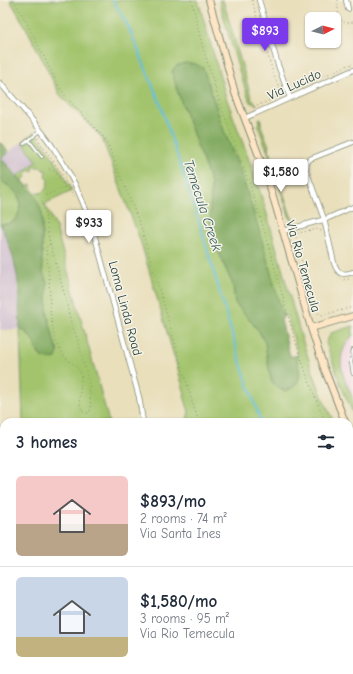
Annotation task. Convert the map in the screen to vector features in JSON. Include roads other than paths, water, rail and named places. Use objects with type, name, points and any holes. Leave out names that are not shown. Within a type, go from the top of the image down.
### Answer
[{"type":"street","name":"Via Rio Temecula","points":[[209,0],[235,93],[264,169],[311,328],[324,368],[343,418]]},
{"type":"street","points":[[258,0],[290,98]]},
{"type":"street","points":[[346,0],[348,9]]},
{"type":"street","name":"Via Lucido","points":[[244,118],[353,70]]},
{"type":"street","name":"Loma Linda Road","points":[[0,83],[58,154],[82,199],[90,220],[139,397],[143,418]]},
{"type":"street","points":[[353,142],[310,159],[307,163],[306,170],[324,219],[337,270],[345,275],[353,272]]},
{"type":"street","points":[[283,231],[324,219],[353,206]]},
{"type":"street","points":[[311,328],[353,316]]},
{"type":"lane","points":[[24,144],[40,131]]},
{"type":"lane","points":[[29,140],[42,157]]},
{"type":"lane","points":[[353,350],[351,362],[353,374]]},
{"type":"waterway","name":"Temecula Creek","points":[[113,0],[129,28],[160,103],[199,222],[242,367],[260,418]]}]
